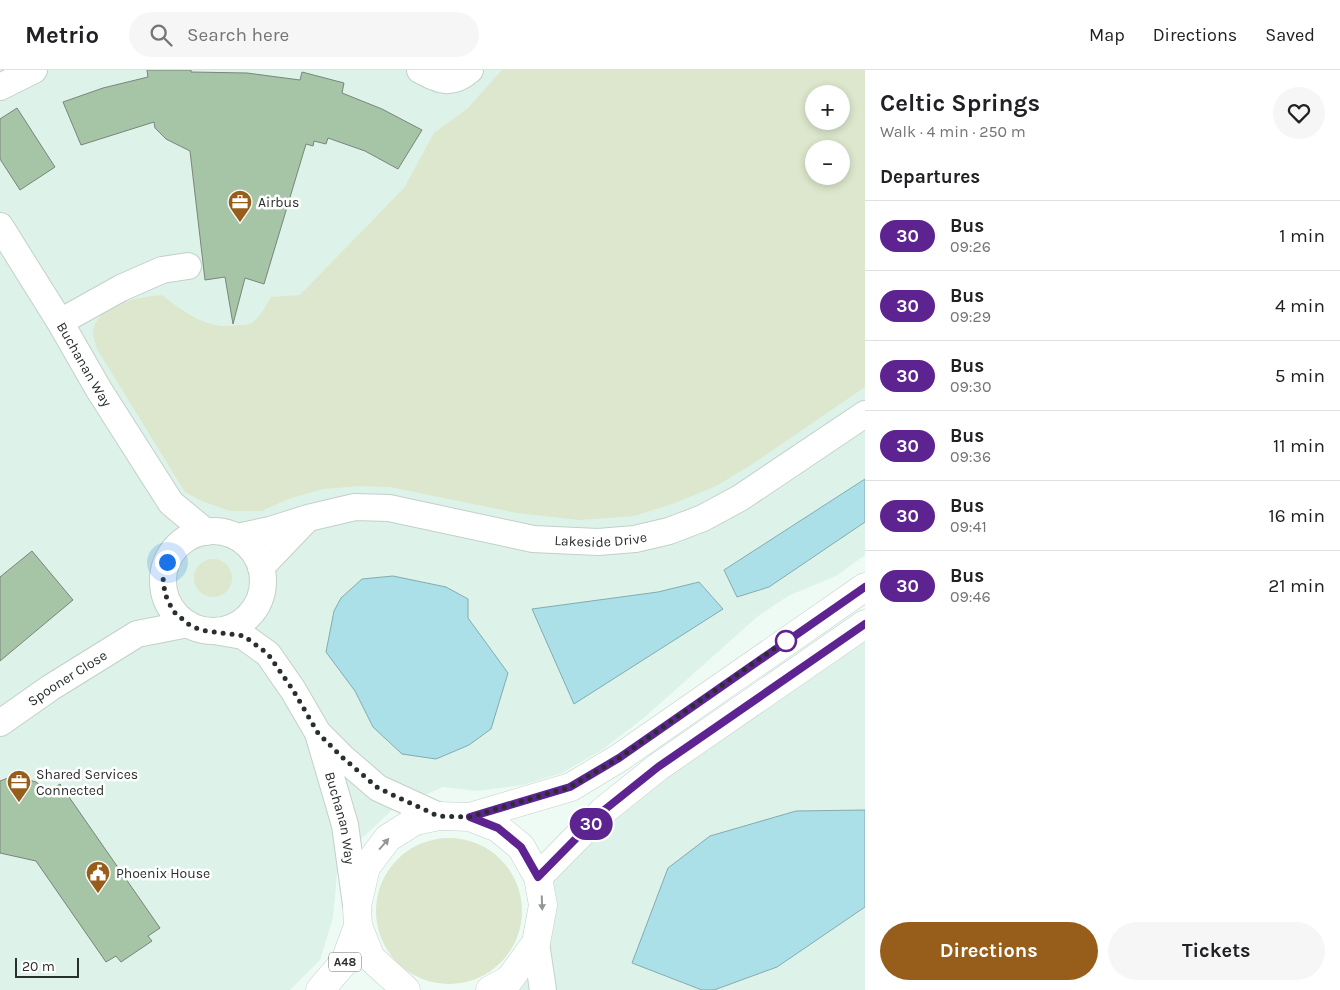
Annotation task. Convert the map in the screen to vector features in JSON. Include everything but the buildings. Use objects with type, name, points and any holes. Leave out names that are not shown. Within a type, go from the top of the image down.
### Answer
[{"type":"main road","points":[[406,990],[371,958],[357,916],[366,867],[388,838],[415,821],[438,816],[470,817],[570,787],[619,758],[865,587]]},
{"type":"main road","points":[[538,877],[603,811],[658,767],[865,624]]},
{"type":"main road","points":[[470,817],[498,828],[521,847],[538,877],[543,904],[536,944],[509,980],[490,990]]},
{"type":"main road","name":"A48","points":[[320,990],[346,961],[357,916]]},
{"type":"street","points":[[420,70],[445,81],[456,80],[470,70]]},
{"type":"street","points":[[0,87],[28,72]]},
{"type":"street","name":"Buchanan Way","points":[[0,226],[60,322],[99,390],[171,503],[206,532]]},
{"type":"street","points":[[60,322],[121,288],[162,270],[188,266]]},
{"type":"street","name":"Lakeside Drive","points":[[237,537],[355,507],[389,508],[533,539],[598,542],[635,540],[703,518],[740,498],[865,414]]},
{"type":"street","name":"Buchanan Way","points":[[171,503],[176,529],[163,578],[165,594],[173,611],[188,624],[200,630],[244,636],[268,654],[293,690],[318,733],[345,824],[357,916]]},
{"type":"street","points":[[261,567],[308,518]]},
{"type":"street","points":[[167,562],[176,548],[190,537],[206,532],[222,532],[237,537],[252,550],[261,567],[263,581],[261,595],[255,608],[244,620],[230,628],[214,631]]},
{"type":"street","name":"Spooner Close","points":[[138,634],[165,594]]},
{"type":"street","name":"Buchanan Way","points":[[255,608],[268,654]]},
{"type":"street","name":"Spooner Close","points":[[0,723],[50,688],[138,634],[188,624]]},
{"type":"street","name":"Buchanan Way","points":[[318,733],[378,788],[438,816]]},
{"type":"street","points":[[536,944],[543,990]]},
{"type":"shaded area","points":[[0,70],[865,70],[865,555],[836,576],[788,596],[757,617],[646,716],[602,750],[562,773],[523,785],[476,791],[443,787],[394,808],[338,861],[333,918],[320,960],[290,990],[0,990]]},
{"type":"shaded area","points":[[502,70],[865,70],[865,387],[751,465],[716,486],[675,503],[634,516],[580,520],[517,513],[390,487],[360,486],[323,489],[288,499],[262,511],[230,511],[202,501],[185,492],[97,349],[93,337],[96,323],[102,315],[120,304],[131,300],[162,295],[188,314],[207,323],[227,326],[251,323],[261,314],[271,297],[300,295],[404,188],[434,133],[467,109]]},
{"type":"shaded area","points":[[213,559],[227,564],[232,578],[227,592],[213,597],[199,592],[194,578],[199,564]]},
{"type":"shaded area","points":[[865,624],[865,990],[490,990],[536,943],[538,877]]},
{"type":"shaded area","points":[[449,838],[477,843],[501,859],[517,883],[522,911],[517,939],[501,963],[477,979],[449,984],[421,979],[397,963],[381,939],[376,911],[381,883],[397,859],[421,843]]},
{"type":"water","points":[[865,479],[865,522],[769,587],[737,597],[724,570]]},
{"type":"water","points":[[393,576],[446,587],[468,599],[468,618],[508,673],[491,729],[469,745],[436,759],[402,754],[373,727],[355,691],[326,652],[334,611],[341,598],[362,579]]},
{"type":"water","points":[[699,582],[723,609],[574,704],[532,609],[658,592]]},
{"type":"water","points":[[865,810],[865,907],[777,967],[714,990],[702,990],[632,963],[668,868],[710,836],[796,811]]},
{"type":"bus line","name":"30","points":[[865,587],[619,758],[570,787],[470,817],[498,828],[521,847],[538,877],[603,811],[658,767],[865,624]]},
{"type":"place","name":"Airbus","points":[[240,223]]},
{"type":"place","name":"Shared Services Connected","points":[[19,803]]},
{"type":"place","name":"Phoenix House","points":[[98,894]]},
{"type":"route","points":[[167,562],[163,578],[165,594],[173,611],[188,624],[200,630],[244,636],[268,654],[293,690],[318,733],[342,757],[378,788],[438,816],[470,817],[570,787],[619,758],[788,639],[786,641]]}]
